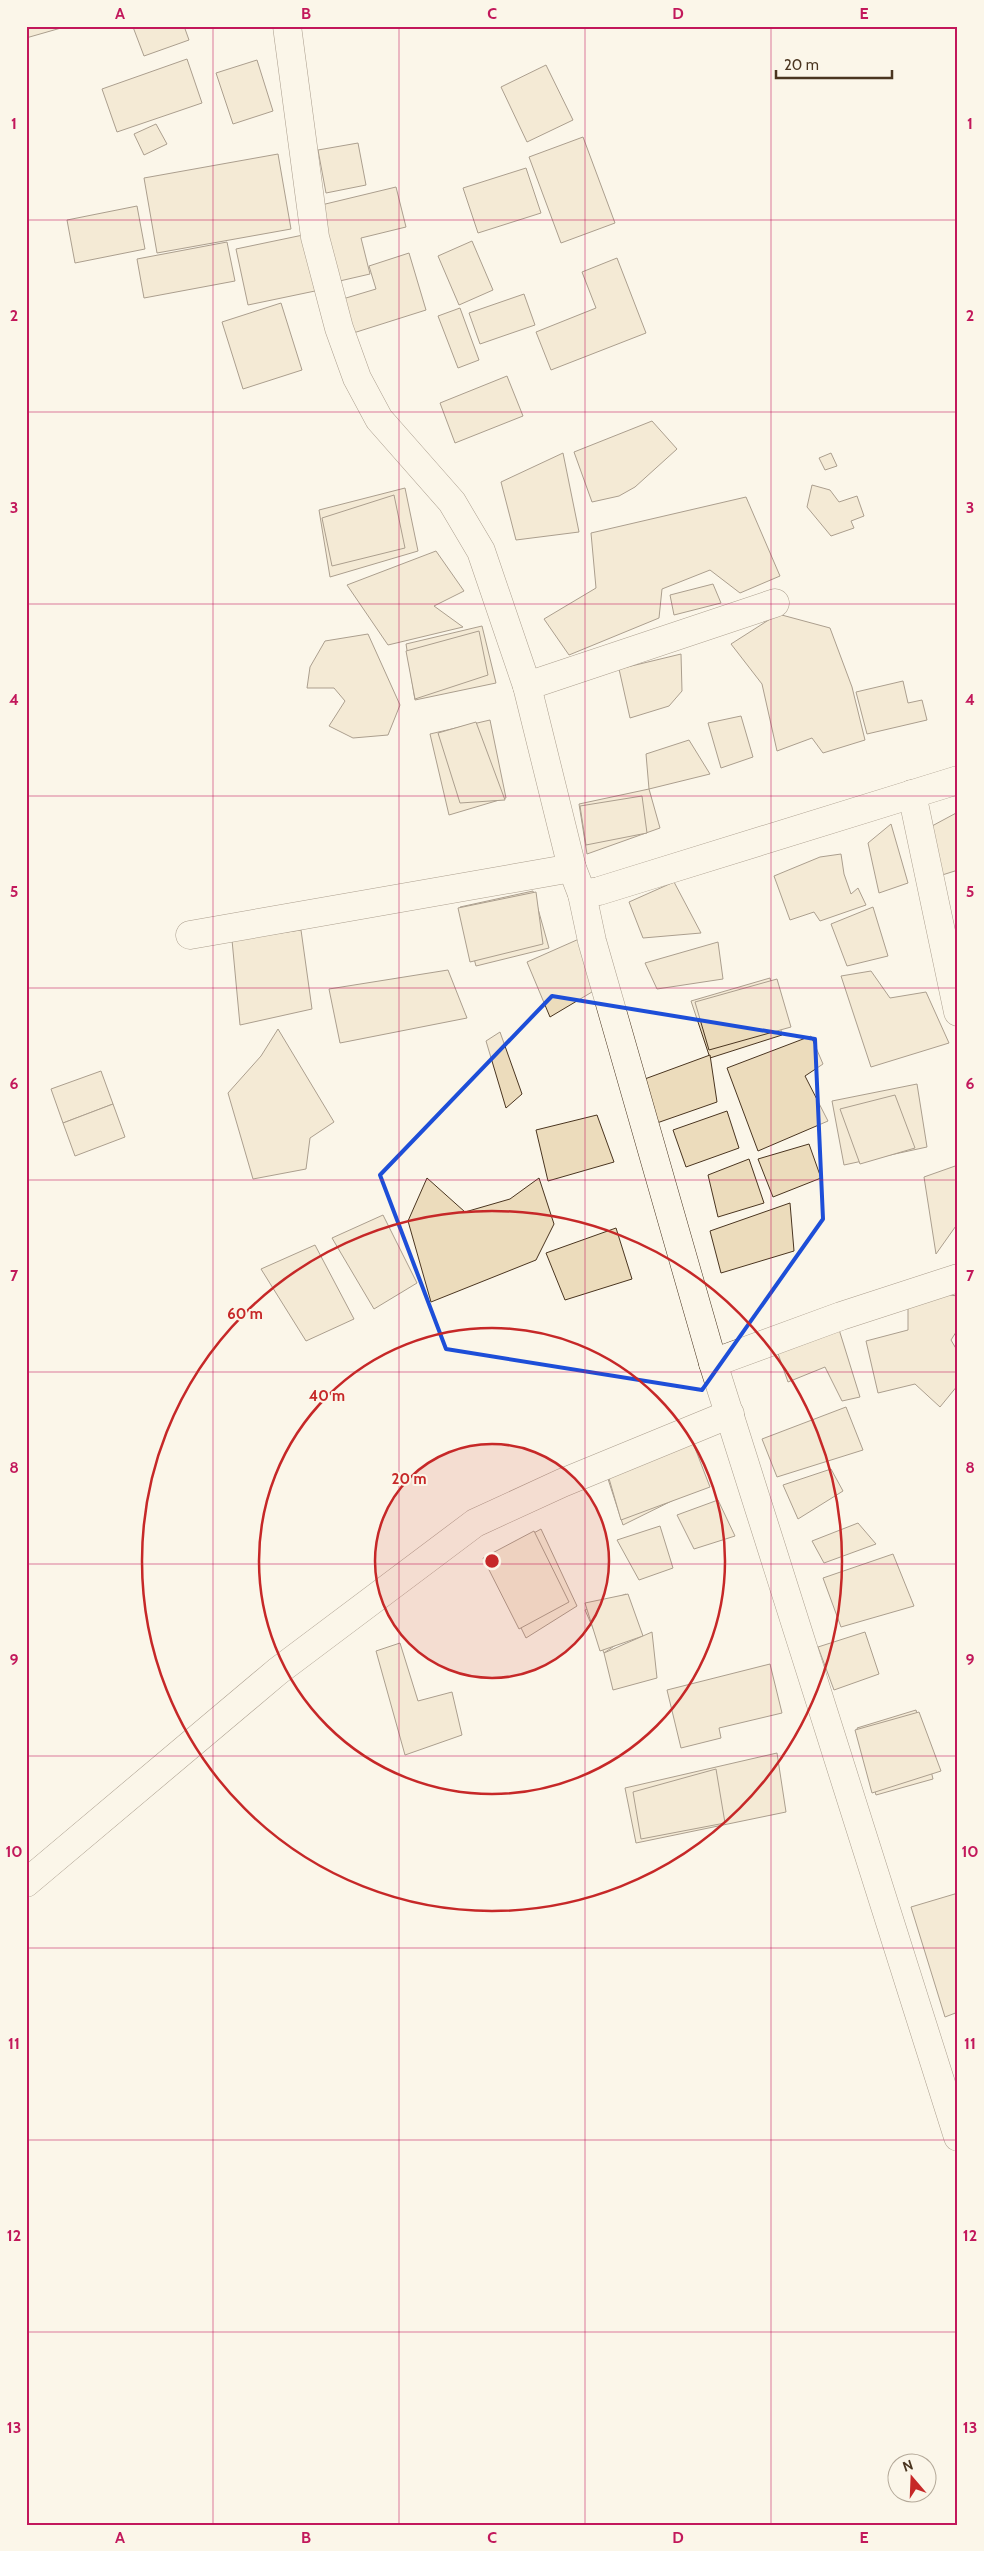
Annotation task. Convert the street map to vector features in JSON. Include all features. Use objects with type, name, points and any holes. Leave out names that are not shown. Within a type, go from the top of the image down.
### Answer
[{"type":"street","points":[[287,26],[315,237],[340,328],[357,378],[379,419],[452,502],[481,551],[527,686],[572,868],[582,894],[592,941],[713,1362],[958,2137]]},
{"type":"street","points":[[527,686],[774,603]]},
{"type":"street","points":[[582,894],[599,891],[958,780]]},
{"type":"street","points":[[912,794],[958,1012]]},
{"type":"street","points":[[190,935],[572,868]]},
{"type":"street","points":[[713,1362],[841,1316],[958,1278]]},
{"type":"street","points":[[26,1883],[278,1671],[475,1523],[562,1483],[730,1414]]},
{"type":"highlighted area","points":[[552,996],[815,1039],[823,1219],[702,1390],[446,1349],[380,1175]]},
{"type":"building","points":[[26,26],[68,26],[26,38]]},
{"type":"building","points":[[184,26],[189,40],[144,56],[133,27]]},
{"type":"building","points":[[187,59],[202,103],[117,132],[102,89]]},
{"type":"building","points":[[257,60],[273,111],[233,124],[216,73]]},
{"type":"building","points":[[546,65],[573,120],[527,142],[501,87]]},
{"type":"building","points":[[156,124],[167,144],[144,155],[134,134]]},
{"type":"building","points":[[583,137],[615,223],[561,243],[529,157]]},
{"type":"building","points":[[358,143],[366,185],[326,193],[318,150]]},
{"type":"building","points":[[278,154],[291,229],[157,253],[144,178]]},
{"type":"building","points":[[526,168],[541,213],[478,233],[463,188]]},
{"type":"building","points":[[396,187],[406,227],[361,238],[370,274],[331,283],[313,207]]},
{"type":"building","points":[[137,206],[145,249],[75,263],[67,220]]},
{"type":"building","points":[[303,235],[315,291],[248,305],[236,249]]},
{"type":"building","points":[[472,241],[493,290],[459,305],[438,256]]},
{"type":"building","points":[[227,242],[235,281],[144,298],[137,259]]},
{"type":"building","points":[[409,253],[426,310],[347,335],[336,301],[376,289],[369,266]]},
{"type":"building","points":[[617,258],[646,333],[551,370],[536,332],[596,308],[582,272]]},
{"type":"building","points":[[524,294],[535,325],[480,344],[469,313]]},
{"type":"building","points":[[281,303],[302,370],[243,389],[222,322]]},
{"type":"building","points":[[460,308],[479,360],[458,368],[438,316]]},
{"type":"building","points":[[507,376],[523,416],[455,443],[440,403]]},
{"type":"building","points":[[652,421],[677,449],[635,487],[619,496],[592,502],[574,452]]},
{"type":"building","points":[[563,453],[579,532],[516,540],[501,482]]},
{"type":"building","points":[[831,453],[837,466],[825,470],[819,458]]},
{"type":"building","points":[[812,485],[830,490],[839,502],[857,496],[864,516],[851,521],[854,528],[831,536],[807,507]]},
{"type":"building","points":[[405,488],[418,551],[330,577],[319,510]]},
{"type":"building","points":[[394,495],[405,548],[332,566],[322,518]]},
{"type":"building","points":[[746,497],[780,576],[740,593],[710,570],[662,589],[659,618],[569,655],[544,619],[596,588],[591,533]]},
{"type":"building","points":[[436,551],[464,591],[434,606],[463,627],[388,645],[347,585]]},
{"type":"building","points":[[713,584],[721,603],[674,615],[670,595]]},
{"type":"building","points":[[778,614],[830,628],[852,687],[865,740],[823,753],[812,738],[777,751],[762,684],[731,644]]},
{"type":"building","points":[[482,626],[496,683],[415,700],[406,644]]},
{"type":"building","points":[[479,631],[488,675],[415,699],[406,651]]},
{"type":"building","points":[[368,634],[400,705],[388,735],[353,738],[329,726],[345,701],[334,688],[307,688],[310,667],[325,641]]},
{"type":"building","points":[[681,654],[682,691],[669,706],[630,718],[619,669]]},
{"type":"building","points":[[903,681],[908,703],[922,700],[927,720],[867,734],[856,692]]},
{"type":"building","points":[[741,716],[753,757],[721,768],[708,723]]},
{"type":"building","points":[[490,720],[506,798],[449,815],[430,734]]},
{"type":"building","points":[[476,722],[505,800],[460,803],[438,733]]},
{"type":"building","points":[[689,740],[710,774],[649,789],[646,754]]},
{"type":"building","points":[[649,789],[660,828],[587,854],[579,804]]},
{"type":"building","points":[[642,796],[647,833],[586,845],[580,806]]},
{"type":"building","points":[[958,812],[958,870],[939,876],[932,826]]},
{"type":"building","points":[[891,824],[908,883],[879,893],[868,843]]},
{"type":"building","points":[[841,854],[844,874],[851,894],[858,888],[866,905],[820,921],[814,912],[790,920],[774,876],[820,857]]},
{"type":"building","points":[[674,882],[701,933],[643,938],[629,902]]},
{"type":"building","points":[[533,891],[549,948],[476,966],[460,907]]},
{"type":"building","points":[[536,892],[543,944],[470,962],[458,908]]},
{"type":"building","points":[[873,907],[888,956],[847,966],[831,924]]},
{"type":"building","points":[[301,930],[312,1009],[240,1025],[232,940]]},
{"type":"building","points":[[579,939],[597,989],[550,1017],[527,962]]},
{"type":"building","points":[[718,942],[723,979],[657,989],[645,963]]},
{"type":"building","points":[[448,970],[467,1018],[340,1043],[329,989]]},
{"type":"building","points":[[871,971],[890,998],[926,992],[949,1043],[871,1067],[841,976]]},
{"type":"building","points":[[770,978],[782,1035],[710,1058],[691,1001]]},
{"type":"building","points":[[777,979],[791,1027],[709,1050],[695,1002]]},
{"type":"building","points":[[278,1029],[334,1122],[310,1138],[306,1169],[253,1179],[228,1093],[261,1056]]},
{"type":"building","points":[[500,1032],[522,1094],[506,1108],[486,1041]]},
{"type":"building","points":[[811,1036],[823,1064],[805,1076],[828,1121],[758,1151],[727,1068]]},
{"type":"building","points":[[710,1055],[717,1102],[654,1124],[642,1080]]},
{"type":"building","points":[[101,1071],[113,1104],[63,1123],[51,1089]]},
{"type":"building","points":[[917,1084],[927,1147],[844,1165],[832,1101]]},
{"type":"building","points":[[895,1095],[915,1148],[860,1164],[840,1109]]},
{"type":"building","points":[[113,1104],[125,1137],[75,1156],[63,1123]]},
{"type":"building","points":[[727,1111],[739,1148],[686,1167],[673,1130]]},
{"type":"building","points":[[597,1115],[614,1162],[548,1181],[536,1130]]},
{"type":"building","points":[[809,1144],[821,1178],[773,1197],[758,1159]]},
{"type":"building","points":[[749,1159],[764,1203],[718,1217],[708,1175]]},
{"type":"building","points":[[958,1165],[958,1223],[936,1254],[924,1177]]},
{"type":"building","points":[[427,1178],[465,1212],[510,1199],[539,1178],[554,1224],[536,1260],[431,1302],[408,1221]]},
{"type":"building","points":[[790,1203],[794,1251],[721,1273],[710,1231]]},
{"type":"building","points":[[383,1215],[417,1283],[374,1309],[332,1238]]},
{"type":"building","points":[[616,1228],[632,1279],[565,1300],[546,1253]]},
{"type":"building","points":[[315,1245],[354,1319],[306,1341],[261,1269]]},
{"type":"building","points":[[924,1291],[957,1296],[958,1299],[958,1329],[951,1340],[958,1352],[958,1385],[940,1407],[915,1384],[878,1393],[866,1341],[908,1330],[908,1304]]},
{"type":"building","points":[[837,1323],[860,1397],[842,1401],[825,1367],[788,1382],[775,1345]]},
{"type":"building","points":[[846,1407],[863,1450],[777,1477],[762,1439]]},
{"type":"building","points":[[691,1441],[706,1484],[623,1525],[608,1479]]},
{"type":"building","points":[[693,1443],[710,1487],[621,1520],[608,1475]]},
{"type":"building","points":[[831,1469],[843,1491],[798,1519],[783,1485]]},
{"type":"building","points":[[718,1500],[735,1536],[694,1549],[677,1515]]},
{"type":"building","points":[[858,1523],[876,1544],[824,1563],[812,1541]]},
{"type":"building","points":[[660,1526],[673,1568],[639,1580],[617,1540]]},
{"type":"building","points":[[541,1529],[577,1606],[526,1638],[487,1559]]},
{"type":"building","points":[[534,1531],[569,1602],[519,1629],[483,1558]]},
{"type":"building","points":[[893,1554],[914,1606],[841,1627],[823,1578]]},
{"type":"building","points":[[626,1594],[636,1631],[604,1653],[585,1610]]},
{"type":"building","points":[[628,1594],[643,1636],[600,1651],[585,1603]]},
{"type":"building","points":[[652,1632],[657,1678],[613,1690],[604,1653]]},
{"type":"building","points":[[865,1632],[879,1674],[834,1690],[818,1647]]},
{"type":"building","points":[[400,1643],[418,1701],[452,1692],[462,1735],[405,1755],[376,1651]]},
{"type":"building","points":[[770,1664],[782,1713],[719,1728],[721,1738],[681,1748],[667,1690]]},
{"type":"building","points":[[916,1710],[933,1779],[876,1795],[857,1728]]},
{"type":"building","points":[[919,1712],[941,1771],[872,1793],[855,1730]]},
{"type":"building","points":[[777,1753],[786,1812],[636,1843],[625,1788]]},
{"type":"building","points":[[716,1769],[725,1823],[641,1839],[633,1792]]},
{"type":"building","points":[[958,1893],[958,2012],[945,2017],[911,1907]]}]
